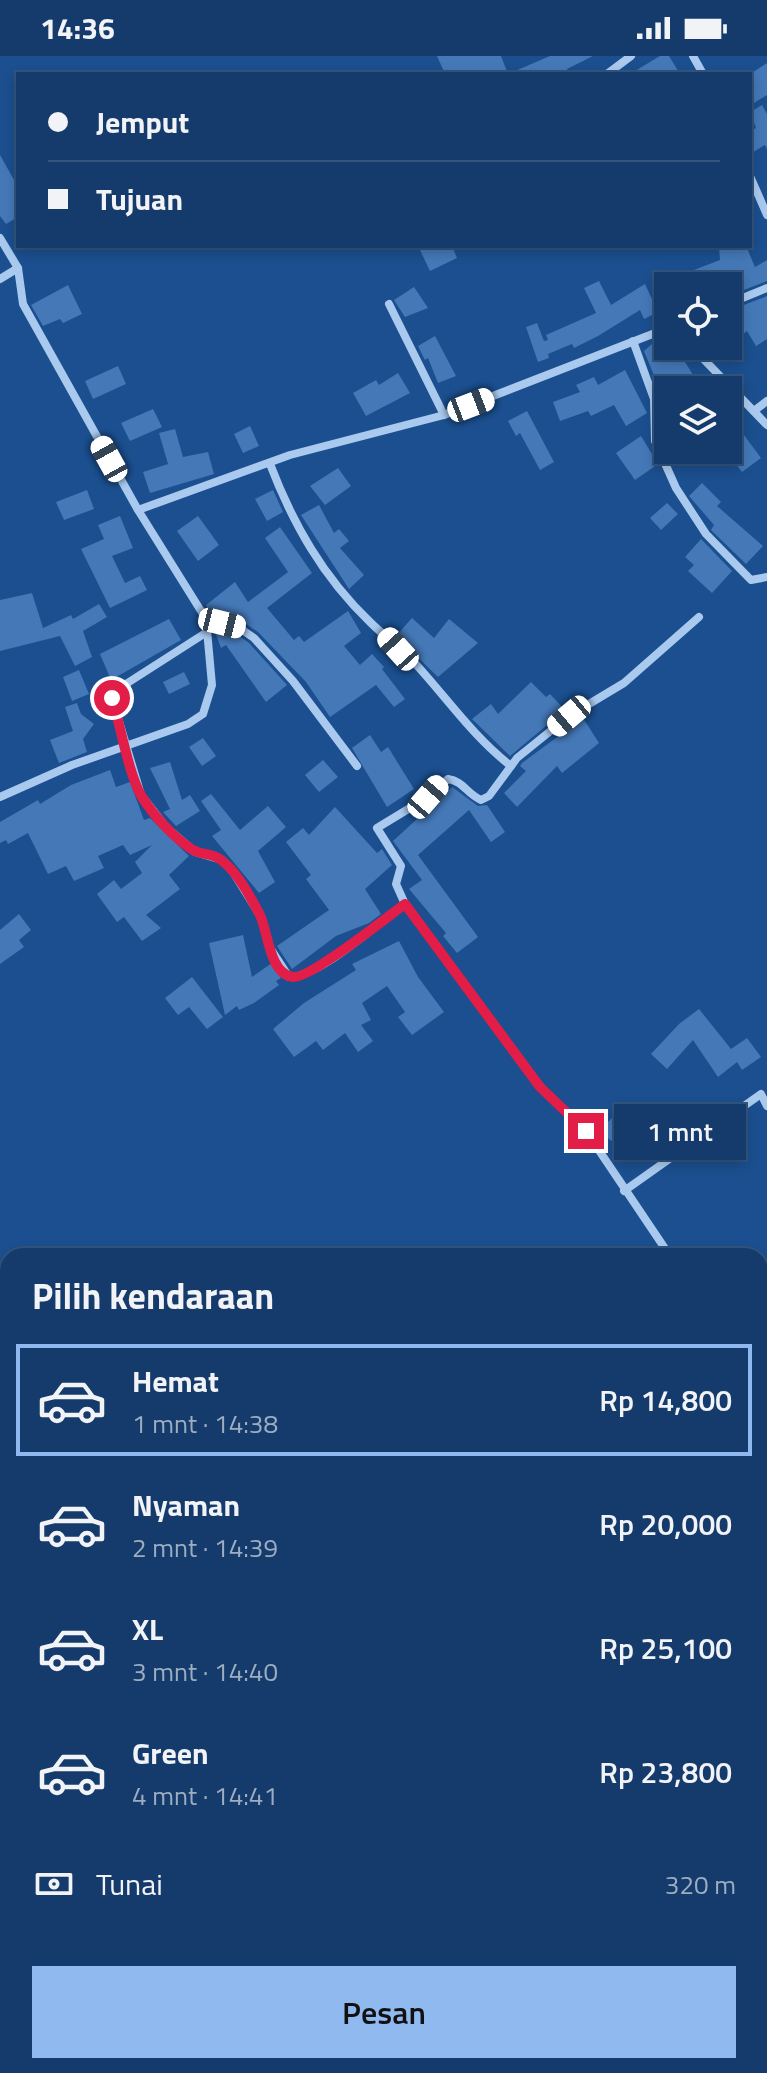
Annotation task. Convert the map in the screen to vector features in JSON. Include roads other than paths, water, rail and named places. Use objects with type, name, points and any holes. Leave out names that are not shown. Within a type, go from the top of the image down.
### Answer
[{"type":"street","points":[[610,72],[631,56]]},
{"type":"street","points":[[752,181],[767,215]]},
{"type":"street","points":[[0,238],[18,268],[23,304],[138,510],[206,619],[212,685],[203,714],[188,724],[72,765],[0,797]]},
{"type":"street","points":[[0,279],[18,268]]},
{"type":"street","points":[[742,298],[767,288]]},
{"type":"street","points":[[389,304],[444,415]]},
{"type":"street","points":[[138,510],[290,455],[444,415],[654,333]]},
{"type":"street","points":[[633,341],[654,399],[655,441],[676,488],[706,534],[751,580],[767,577]]},
{"type":"street","points":[[705,360],[767,425]]},
{"type":"street","points":[[754,411],[767,401]]},
{"type":"street","points":[[270,464],[288,510],[330,578],[409,657],[489,749],[511,766]]},
{"type":"street","points":[[664,1248],[586,1131],[540,1087],[405,904],[396,884],[401,866],[378,832],[379,824],[428,797],[448,779],[459,781],[481,800],[489,796],[511,766],[569,716],[624,683],[699,617]]},
{"type":"street","points":[[206,619],[238,627],[254,638],[293,681],[357,766]]},
{"type":"street","points":[[207,632],[115,691],[112,698],[141,795],[166,827],[195,852],[222,860],[233,872],[261,917],[270,948],[289,977],[298,977],[320,966],[405,904]]},
{"type":"street","points":[[624,1191],[761,1094],[767,1106]]}]
